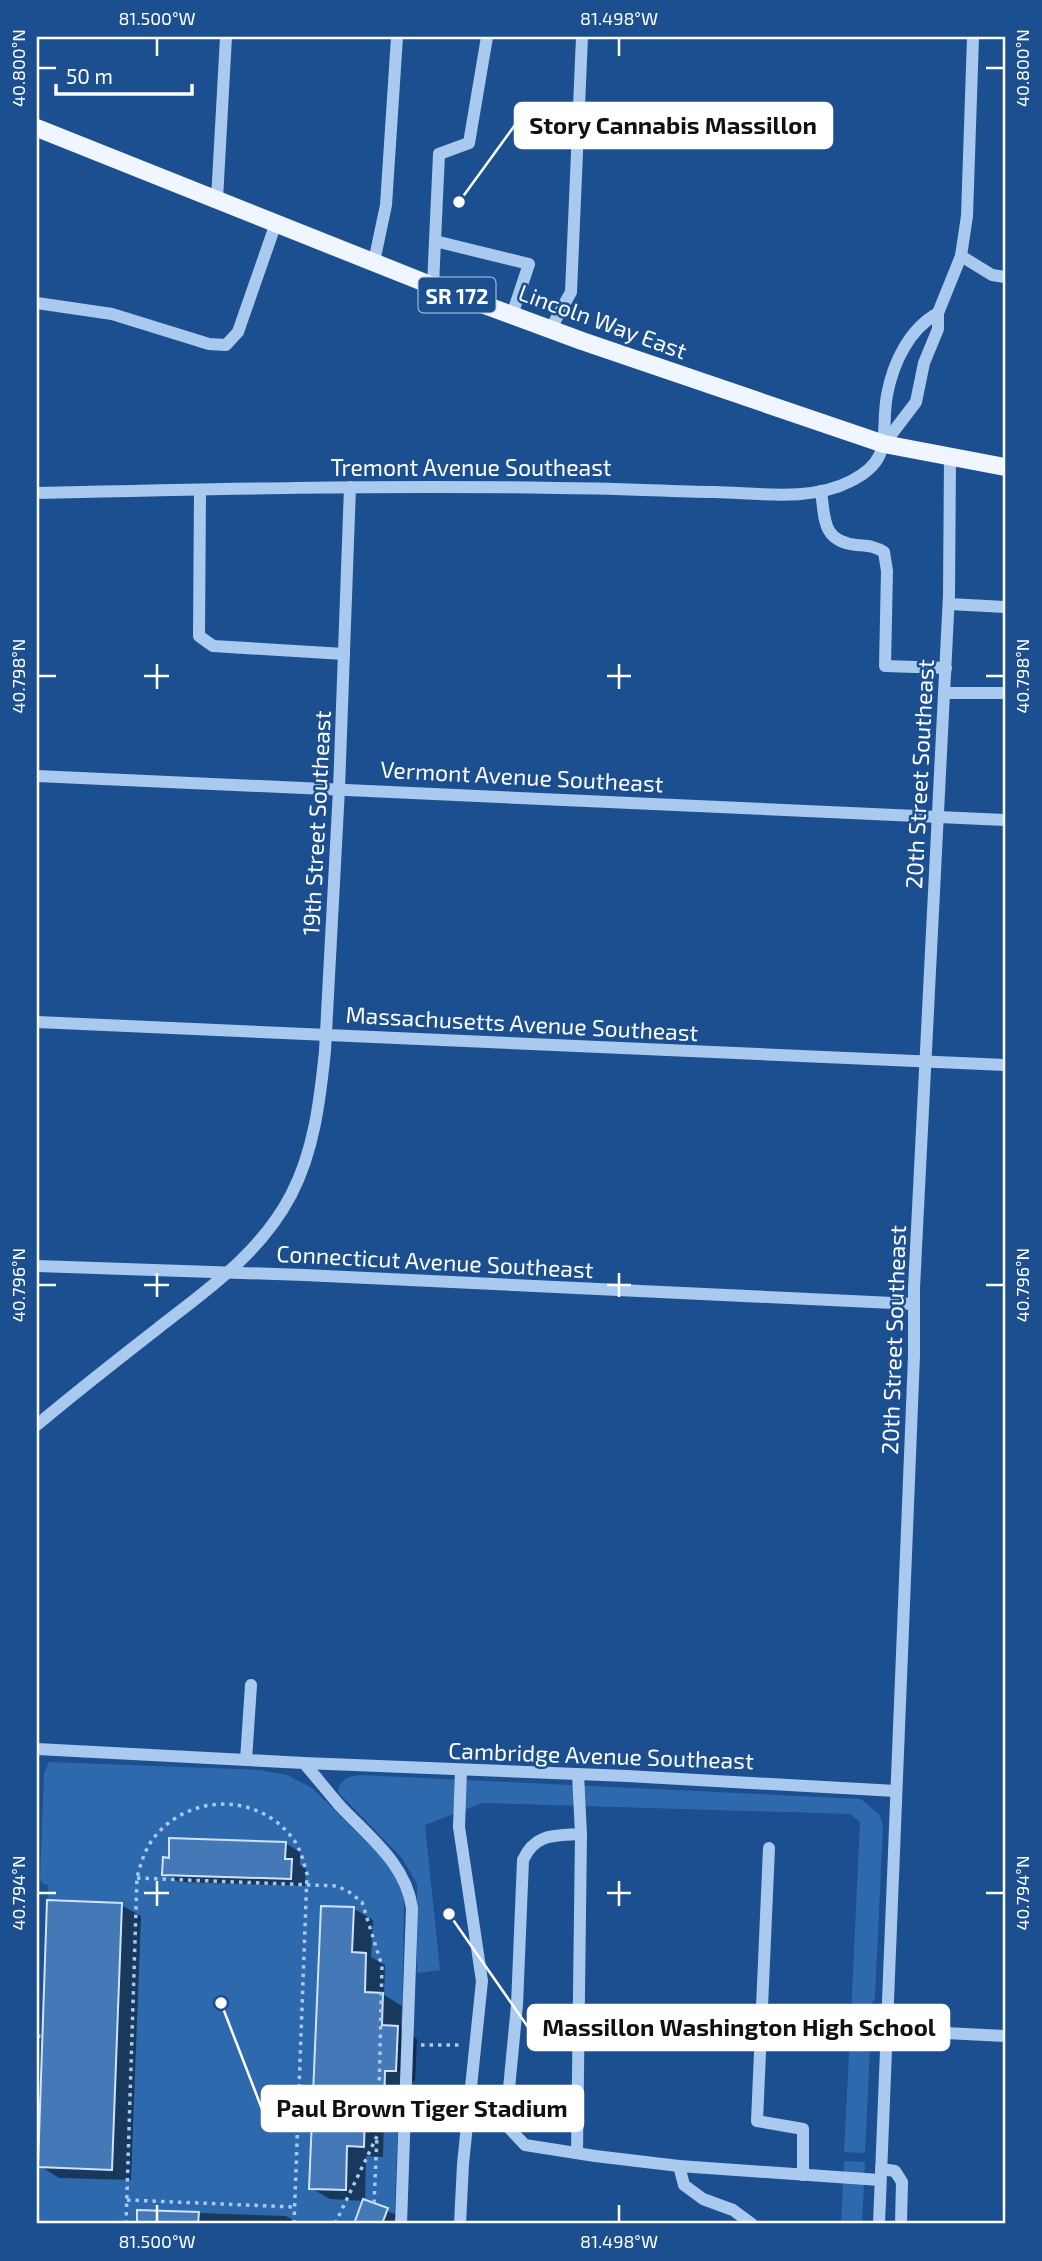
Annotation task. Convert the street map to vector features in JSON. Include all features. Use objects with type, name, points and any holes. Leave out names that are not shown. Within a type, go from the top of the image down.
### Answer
[{"type":"main road","name":"Lincoln Way East","points":[[37,128],[550,330],[884,444],[1005,467]]},
{"type":"street","points":[[217,199],[226,37]]},
{"type":"street","points":[[374,262],[386,205],[397,37]]},
{"type":"street","points":[[433,286],[439,154],[469,142],[487,37]]},
{"type":"street","points":[[550,330],[571,292],[582,37]]},
{"type":"street","name":"Tremont Avenue Southeast","points":[[37,493],[351,487],[556,488],[775,494],[821,491],[844,485],[866,472],[881,455],[884,444],[916,402],[922,370],[938,329],[938,313],[961,256],[967,216],[974,37]]},
{"type":"street","points":[[37,303],[111,314],[209,344],[226,345],[238,332],[275,223]]},
{"type":"street","points":[[435,241],[529,264],[512,315]]},
{"type":"street","points":[[961,256],[992,275],[1005,277]]},
{"type":"street","points":[[884,444],[887,395],[900,359],[912,334],[923,321],[938,313]]},
{"type":"street","name":"20th Street Southeast","points":[[879,2224],[915,1304],[949,604],[950,458]]},
{"type":"street","name":"19th Street Southeast","points":[[37,1425],[228,1274],[261,1242],[296,1184],[306,1158],[321,1092],[326,1035],[351,487]]},
{"type":"street","points":[[200,490],[199,636],[213,646],[344,654]]},
{"type":"street","points":[[821,491],[826,522],[833,538],[839,542],[871,545],[884,552],[887,571],[885,666],[946,668]]},
{"type":"street","points":[[949,604],[1005,607]]},
{"type":"street","points":[[944,693],[1005,693],[1005,681]]},
{"type":"street","name":"Vermont Avenue Southeast","points":[[37,776],[1005,820]]},
{"type":"street","name":"Massachusetts Avenue Southeast","points":[[37,1023],[1005,1065]]},
{"type":"street","name":"Connecticut Avenue Southeast","points":[[37,1266],[303,1275],[915,1304]]},
{"type":"street","points":[[246,1760],[251,1685]]},
{"type":"street","name":"Cambridge Avenue Southeast","points":[[37,1749],[896,1791]]},
{"type":"street","points":[[304,1763],[393,1861],[406,1883],[411,1908],[401,2224]]},
{"type":"street","points":[[460,2224],[463,2164],[482,1980],[459,1827],[461,1770]]},
{"type":"street","points":[[577,2153],[580,1834],[578,1774]]},
{"type":"street","points":[[580,1834],[550,1836],[536,1841],[523,1860],[517,2005],[508,2127],[525,2145],[679,2165],[803,2175],[881,2175],[895,2171],[902,2182],[901,2224]]},
{"type":"street","points":[[769,1847],[757,2121],[803,2129],[803,2175]]},
{"type":"street","points":[[762,2019],[1005,2036]]},
{"type":"street","points":[[679,2165],[684,2185],[703,2199],[733,2210],[752,2224]]},
{"type":"path","points":[[126,2224],[137,1878],[143,1857],[157,1834],[174,1819],[195,1808],[220,1803],[246,1806],[270,1818],[290,1835],[301,1853],[307,1874],[293,2224]]},
{"type":"path","points":[[137,1878],[337,1886],[362,1902],[382,1966],[374,2203]]},
{"type":"path","points":[[37,2036],[43,2036]]},
{"type":"path","points":[[408,2044],[476,2046]]},
{"type":"path","points":[[335,2224],[377,2134]]},
{"type":"path","points":[[127,2200],[294,2207]]},
{"type":"shaded area","points":[[49,1762],[260,1770],[287,1775],[312,1788],[387,1862],[404,1894],[402,2026],[398,2026],[396,2070],[400,2071],[394,2224],[37,2224],[48,1885],[40,1880],[44,1773]]},
{"type":"shaded area","points":[[361,1775],[861,1799],[880,1815],[883,1826],[875,1998],[865,2010],[851,2015],[860,1822],[850,1814],[482,1803],[425,1825],[440,1970],[417,1973],[417,1884],[402,1858],[339,1793],[338,1789],[344,1780]]},
{"type":"shaded area","points":[[850,2035],[864,2038],[870,2048],[865,2153],[844,2152]]},
{"type":"shaded area","points":[[844,2161],[865,2162],[862,2224],[841,2224]]},
{"type":"building","points":[[169,1838],[286,1842],[285,1859],[292,1859],[291,1879],[162,1875],[163,1857],[169,1858]]},
{"type":"building","points":[[47,1900],[122,1903],[112,2170],[38,2167]]},
{"type":"building","points":[[321,1906],[354,1907],[352,1952],[366,1953],[365,1992],[383,1993],[382,2025],[398,2026],[396,2071],[385,2071],[384,2110],[365,2109],[364,2147],[347,2146],[346,2190],[309,2189]]},
{"type":"building","points":[[363,2199],[388,2208],[382,2224],[354,2224]]},
{"type":"building","points":[[137,2210],[199,2212],[198,2224],[137,2224]]},
{"type":"place","name":"Story Cannabis Massillon","points":[[459,202]]},
{"type":"place","name":"Massillon Washington High School","points":[[449,1914]]},
{"type":"place","name":"Paul Brown Tiger Stadium","points":[[221,2003]]}]
